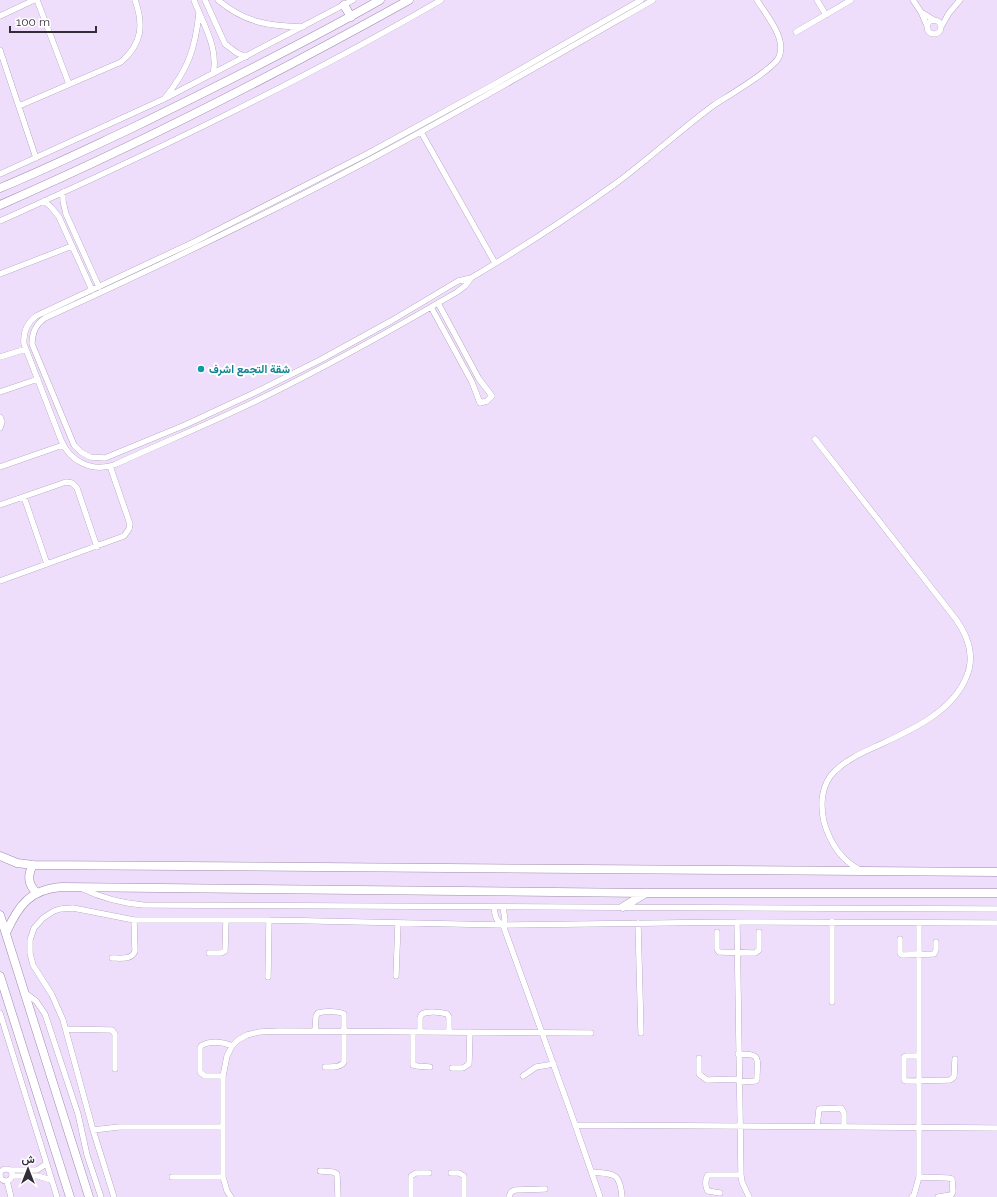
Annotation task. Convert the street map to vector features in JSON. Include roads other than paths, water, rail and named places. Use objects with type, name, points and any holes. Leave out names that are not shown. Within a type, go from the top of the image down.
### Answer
[{"type":"street","points":[[0,16],[34,0]]},
{"type":"street","points":[[37,0],[69,84]]},
{"type":"street","points":[[19,106],[121,62],[131,51],[138,38],[141,24],[139,10],[135,0]]},
{"type":"street","points":[[194,0],[214,51],[216,65],[213,74]]},
{"type":"street","points":[[206,0],[225,44],[237,53],[246,57]]},
{"type":"street","points":[[218,0],[235,13],[256,22],[278,26],[303,27]]},
{"type":"street","points":[[0,174],[164,99],[352,0]]},
{"type":"street","points":[[0,188],[55,164],[185,102],[380,0]]},
{"type":"street","points":[[0,205],[188,117],[409,0]]},
{"type":"street","points":[[0,221],[165,144],[276,89],[372,39],[441,0]]},
{"type":"street","points":[[368,157],[641,0]]},
{"type":"street","points":[[653,0],[497,91],[421,132],[368,157],[203,244],[40,314],[32,319],[25,330],[24,340],[26,349],[63,445],[70,455],[80,463],[92,467],[110,466],[144,452],[286,387],[395,328],[461,289],[471,278],[557,224],[614,184],[714,106],[775,63],[780,52],[780,39],[757,0]]},
{"type":"street","points":[[817,0],[826,15]]},
{"type":"street","points":[[796,32],[851,0]]},
{"type":"street","points":[[913,0],[921,12],[930,32],[934,34],[938,33],[949,13],[960,0]]},
{"type":"street","points":[[344,5],[351,16]]},
{"type":"street","points":[[921,12],[935,20],[940,24],[941,28]]},
{"type":"street","points":[[164,99],[181,76],[190,59],[196,41],[199,13]]},
{"type":"street","points":[[928,28],[928,24],[949,13]]},
{"type":"street","points":[[0,50],[36,158]]},
{"type":"street","points":[[493,85],[497,91]]},
{"type":"street","points":[[421,132],[496,263]]},
{"type":"street","points":[[63,192],[65,210],[99,287]]},
{"type":"street","points":[[299,193],[99,287],[42,320],[32,335],[33,348],[71,441],[77,449],[90,457],[110,457],[212,413],[282,379],[391,321],[458,281],[471,278]]},
{"type":"street","points":[[44,201],[57,214],[67,234],[91,293]]},
{"type":"street","points":[[57,214],[65,210]]},
{"type":"street","points":[[67,234],[74,230]]},
{"type":"street","points":[[0,274],[72,246]]},
{"type":"street","points":[[431,307],[472,382],[480,403],[487,401],[492,396],[479,379],[438,303]]},
{"type":"street","points":[[391,321],[395,328]]},
{"type":"street","points":[[0,357],[26,349]]},
{"type":"street","points":[[0,392],[38,379]]},
{"type":"street","points":[[282,379],[286,387]]},
{"type":"street","points":[[0,417],[2,422],[0,428]]},
{"type":"street","points":[[815,439],[955,618],[965,634],[970,652],[970,670],[958,692],[944,708],[907,731],[851,759],[834,772],[828,781],[823,792],[822,804],[823,818],[828,834],[840,854],[848,862],[862,871]]},
{"type":"street","points":[[140,444],[144,452]]},
{"type":"street","points":[[0,467],[63,445]]},
{"type":"street","points":[[0,581],[120,539],[124,536],[129,528],[128,520],[110,466]]},
{"type":"street","points":[[0,505],[66,482],[74,484],[77,488],[97,547]]},
{"type":"street","points":[[24,497],[47,564]]},
{"type":"street","points":[[0,856],[17,862],[34,865],[997,872]]},
{"type":"street","points":[[34,865],[29,875],[29,882],[37,893]]},
{"type":"street","points":[[6,933],[18,910],[26,900],[37,893],[56,887],[647,893],[997,893]]},
{"type":"street","points":[[79,887],[103,898],[129,904],[143,905],[997,909]]},
{"type":"street","points":[[623,907],[647,893]]},
{"type":"street","points":[[494,907],[498,921],[502,925],[543,1033],[600,1197]]},
{"type":"street","points":[[502,925],[505,920],[503,907]]},
{"type":"street","points":[[114,1197],[93,1130],[66,1029],[54,999],[31,959],[29,946],[34,928],[43,918],[54,911],[66,908],[79,909],[134,920],[269,920],[502,925],[736,922],[997,923]]},
{"type":"street","points":[[0,915],[89,1197]]},
{"type":"street","points":[[112,958],[129,958],[133,955],[135,951],[134,920]]},
{"type":"street","points":[[209,953],[221,953],[225,951],[226,920]]},
{"type":"street","points":[[268,977],[269,920]]},
{"type":"street","points":[[736,922],[740,1175],[749,1197]]},
{"type":"street","points":[[832,922],[832,1002]]},
{"type":"street","points":[[912,1197],[914,1195],[919,1177],[919,922]]},
{"type":"street","points":[[396,976],[398,923]]},
{"type":"street","points":[[638,923],[640,1034]]},
{"type":"street","points":[[717,932],[718,951],[755,953],[758,951],[759,932]]},
{"type":"street","points":[[900,939],[901,954],[934,954],[936,950],[936,942]]},
{"type":"street","points":[[0,976],[70,1197]]},
{"type":"street","points":[[24,992],[36,1001],[45,1014],[78,1114],[87,1155],[100,1197]]},
{"type":"street","points":[[0,1013],[56,1197]]},
{"type":"street","points":[[315,1031],[316,1016],[318,1013],[342,1013],[345,1016],[343,1064],[325,1067]]},
{"type":"street","points":[[420,1032],[420,1018],[422,1014],[425,1013],[447,1014],[449,1017],[449,1032]]},
{"type":"street","points":[[66,1029],[112,1030],[115,1034],[115,1069]]},
{"type":"street","points":[[231,1197],[227,1191],[223,1177],[223,1076],[227,1056],[232,1046],[238,1040],[247,1035],[259,1032],[315,1031],[591,1033]]},
{"type":"street","points":[[413,1032],[413,1065],[430,1067]]},
{"type":"street","points":[[452,1068],[463,1068],[469,1064],[470,1032]]},
{"type":"street","points":[[223,1076],[205,1076],[200,1072],[200,1048],[206,1043],[220,1043],[232,1046]]},
{"type":"street","points":[[699,1058],[699,1074],[702,1078],[707,1080],[756,1081],[756,1056],[753,1054],[738,1054]]},
{"type":"street","points":[[919,1056],[904,1057],[904,1080],[950,1080],[954,1077],[955,1060]]},
{"type":"street","points":[[523,1076],[536,1067],[554,1064]]},
{"type":"street","points":[[817,1127],[818,1108],[841,1108],[844,1113],[844,1127]]},
{"type":"street","points":[[575,1125],[997,1128]]},
{"type":"street","points":[[93,1130],[119,1127],[222,1127]]},
{"type":"street","points":[[7,1181],[2,1179],[0,1176],[1,1171],[6,1169],[36,1170],[46,1164]]},
{"type":"street","points":[[10,1170],[12,1176]]},
{"type":"street","points":[[320,1171],[333,1172],[337,1174],[338,1197]]},
{"type":"street","points":[[592,1172],[615,1176],[620,1182],[622,1197]]},
{"type":"street","points":[[411,1197],[411,1176],[416,1173],[429,1173]]},
{"type":"street","points":[[451,1173],[459,1173],[464,1176],[464,1197]]},
{"type":"street","points":[[720,1193],[706,1190],[706,1179],[708,1175],[740,1175]]},
{"type":"street","points":[[12,1176],[38,1176],[51,1180]]},
{"type":"street","points":[[7,1181],[10,1180],[12,1176]]},
{"type":"street","points":[[172,1177],[223,1177]]},
{"type":"street","points":[[919,1177],[952,1179],[953,1187],[951,1195],[938,1197]]},
{"type":"street","points":[[7,1181],[11,1197]]},
{"type":"street","points":[[509,1197],[511,1192],[515,1190],[545,1189]]},
{"type":"place","name":"شقة التجمع اشرف","points":[[201,369]]}]
